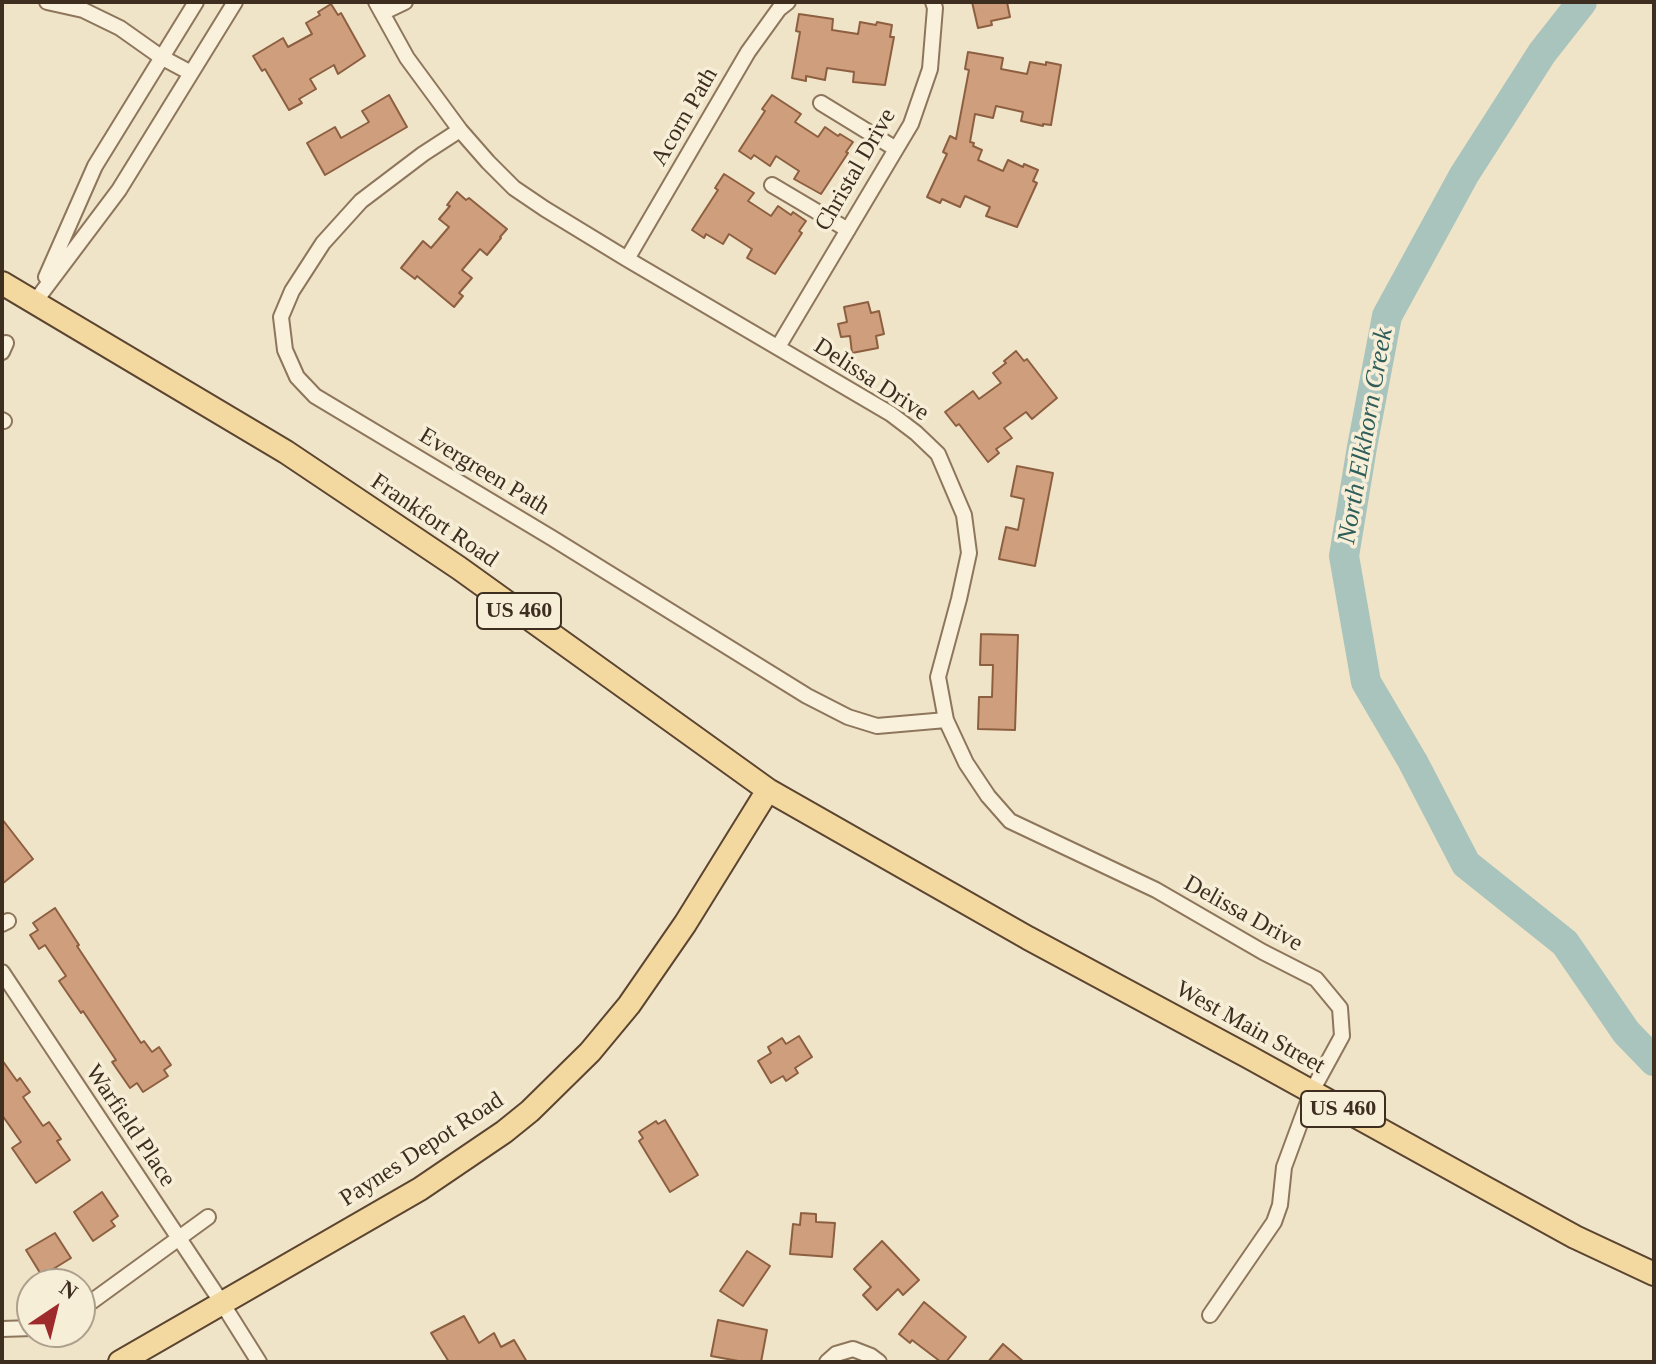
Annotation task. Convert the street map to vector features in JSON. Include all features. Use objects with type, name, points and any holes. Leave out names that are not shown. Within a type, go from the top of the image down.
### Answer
[{"type":"main road","name":"Frankfort Road","points":[[2,283],[286,452],[459,568],[768,790],[1033,940]]},
{"type":"main road","name":"Paynes Depot Road","points":[[120,1362],[420,1189],[530,1111],[590,1052],[629,1005],[685,924],[768,790]]},
{"type":"main road","name":"West Main Street","points":[[1033,940],[1548,1222],[1654,1274]]},
{"type":"street","points":[[47,2],[83,10],[120,28],[161,57],[191,73]]},
{"type":"street","points":[[34,303],[95,166],[196,2]]},
{"type":"street","points":[[34,303],[119,190],[235,2]]},
{"type":"street","points":[[379,8],[405,2]]},
{"type":"street","name":"Acorn Path","points":[[627,259],[748,52],[779,9],[788,2]]},
{"type":"street","name":"Christal Drive","points":[[778,347],[911,124],[930,69],[933,2]]},
{"type":"street","name":"Delissa Drive","points":[[379,8],[407,58],[460,130],[514,188],[627,259],[891,414],[938,454],[964,515],[969,553],[938,677],[946,720],[966,763],[988,796],[1010,821],[1156,890],[1316,979],[1340,1008],[1342,1036],[1312,1091]]},
{"type":"street","points":[[821,103],[896,149]]},
{"type":"street","name":"Evergreen Path","points":[[460,130],[361,201],[323,243],[292,291],[281,317],[285,350],[297,377],[315,396],[807,696],[848,717],[877,726],[946,720]]},
{"type":"street","points":[[772,185],[848,230]]},
{"type":"street","name":"Warfield Place","points":[[2,972],[259,1362]]},
{"type":"street","points":[[1210,1315],[1274,1222],[1280,1205],[1284,1167],[1312,1091]]},
{"type":"street","points":[[96,1298],[208,1217]]},
{"type":"street","points":[[827,1362],[836,1354],[853,1349],[879,1362]]},
{"type":"building","points":[[972,2],[1007,2],[1010,17],[978,28]]},
{"type":"building","points":[[331,4],[338,15],[341,13],[365,56],[338,74],[334,65],[310,79],[316,89],[299,99],[302,103],[289,110],[265,69],[262,71],[253,56],[283,38],[288,47],[312,34],[306,23]]},
{"type":"building","points":[[799,14],[833,19],[832,30],[858,34],[860,22],[892,25],[890,37],[894,37],[885,85],[853,82],[854,72],[827,68],[825,80],[806,76],[806,81],[792,78],[800,32],[796,31]]},
{"type":"building","points":[[968,52],[1003,58],[1001,69],[1027,74],[1030,62],[1061,65],[1051,125],[1021,121],[1023,112],[996,106],[993,118],[975,114],[970,142],[982,150],[978,160],[1003,171],[1008,160],[1038,170],[1033,181],[1037,183],[1017,227],[986,216],[990,207],[965,196],[960,207],[942,199],[940,203],[927,197],[947,154],[943,152],[950,136],[956,139],[969,70],[965,69]]},
{"type":"building","points":[[389,95],[407,127],[325,175],[307,143],[335,127],[341,138],[369,122],[362,111]]},
{"type":"building","points":[[772,95],[801,114],[795,122],[818,137],[825,127],[853,142],[821,194],[794,179],[799,171],[776,156],[770,166],[754,155],[751,159],[739,151]]},
{"type":"building","points":[[724,174],[754,193],[748,201],[771,216],[778,206],[806,221],[799,231],[802,233],[775,274],[747,258],[752,249],[729,234],[723,244],[692,230],[718,190],[715,188]]},
{"type":"building","points":[[457,192],[507,229],[487,255],[480,249],[462,270],[472,278],[459,293],[463,296],[454,307],[417,276],[415,279],[401,268],[423,241],[431,248],[449,227],[439,219]]},
{"type":"building","points":[[868,302],[871,313],[879,311],[884,334],[876,336],[878,348],[852,353],[850,336],[841,337],[838,324],[847,322],[844,307]]},
{"type":"building","points":[[1016,351],[1024,361],[1027,359],[1057,398],[1032,419],[1026,412],[1004,428],[1012,438],[996,449],[999,453],[988,462],[959,424],[956,426],[945,412],[973,391],[979,399],[1001,383],[993,373]]},
{"type":"building","points":[[1017,466],[1053,473],[1035,566],[999,559],[1006,527],[1018,530],[1024,499],[1011,496]]},
{"type":"building","points":[[981,634],[1018,635],[1015,730],[978,729],[979,697],[992,697],[993,665],[980,665]]},
{"type":"building","points":[[2,819],[33,859],[2,884]]},
{"type":"building","points":[[55,908],[141,1043],[144,1041],[152,1052],[159,1047],[171,1065],[164,1070],[168,1076],[143,1092],[137,1083],[130,1088],[112,1062],[116,1060],[59,981],[66,976],[45,945],[39,949],[30,935],[38,930],[33,923]]},
{"type":"building","points":[[799,1036],[812,1057],[795,1068],[798,1073],[786,1081],[783,1076],[771,1083],[758,1061],[771,1053],[768,1047],[782,1038],[786,1044]]},
{"type":"building","points":[[2,1060],[17,1081],[20,1078],[30,1092],[23,1097],[43,1126],[49,1122],[70,1160],[36,1183],[12,1148],[21,1142],[2,1115]]},
{"type":"building","points":[[665,1120],[698,1175],[670,1192],[639,1141],[643,1138],[639,1132],[656,1121],[658,1124]]},
{"type":"building","points":[[102,1192],[118,1216],[111,1221],[115,1226],[93,1241],[74,1212]]},
{"type":"building","points":[[801,1213],[816,1214],[816,1222],[835,1223],[832,1257],[790,1254],[793,1224],[800,1225]]},
{"type":"building","points":[[55,1233],[71,1258],[55,1268],[37,1268],[26,1250]]},
{"type":"building","points":[[882,1241],[919,1280],[903,1295],[898,1289],[877,1310],[863,1295],[871,1287],[854,1269]]},
{"type":"building","points":[[747,1251],[770,1266],[743,1306],[720,1291]]},
{"type":"building","points":[[924,1302],[966,1337],[946,1362],[941,1362],[899,1334]]},
{"type":"building","points":[[464,1316],[479,1343],[494,1333],[501,1347],[514,1340],[527,1362],[449,1362],[431,1333]]},
{"type":"building","points":[[718,1320],[767,1330],[761,1362],[711,1356]]},
{"type":"building","points":[[1003,1344],[1024,1362],[988,1362]]},
{"type":"waterway","name":"North Elkhorn Creek","points":[[1582,2],[1542,53],[1464,175],[1387,316],[1344,556],[1366,682],[1413,762],[1466,864],[1565,943],[1626,1032],[1654,1061]]}]
